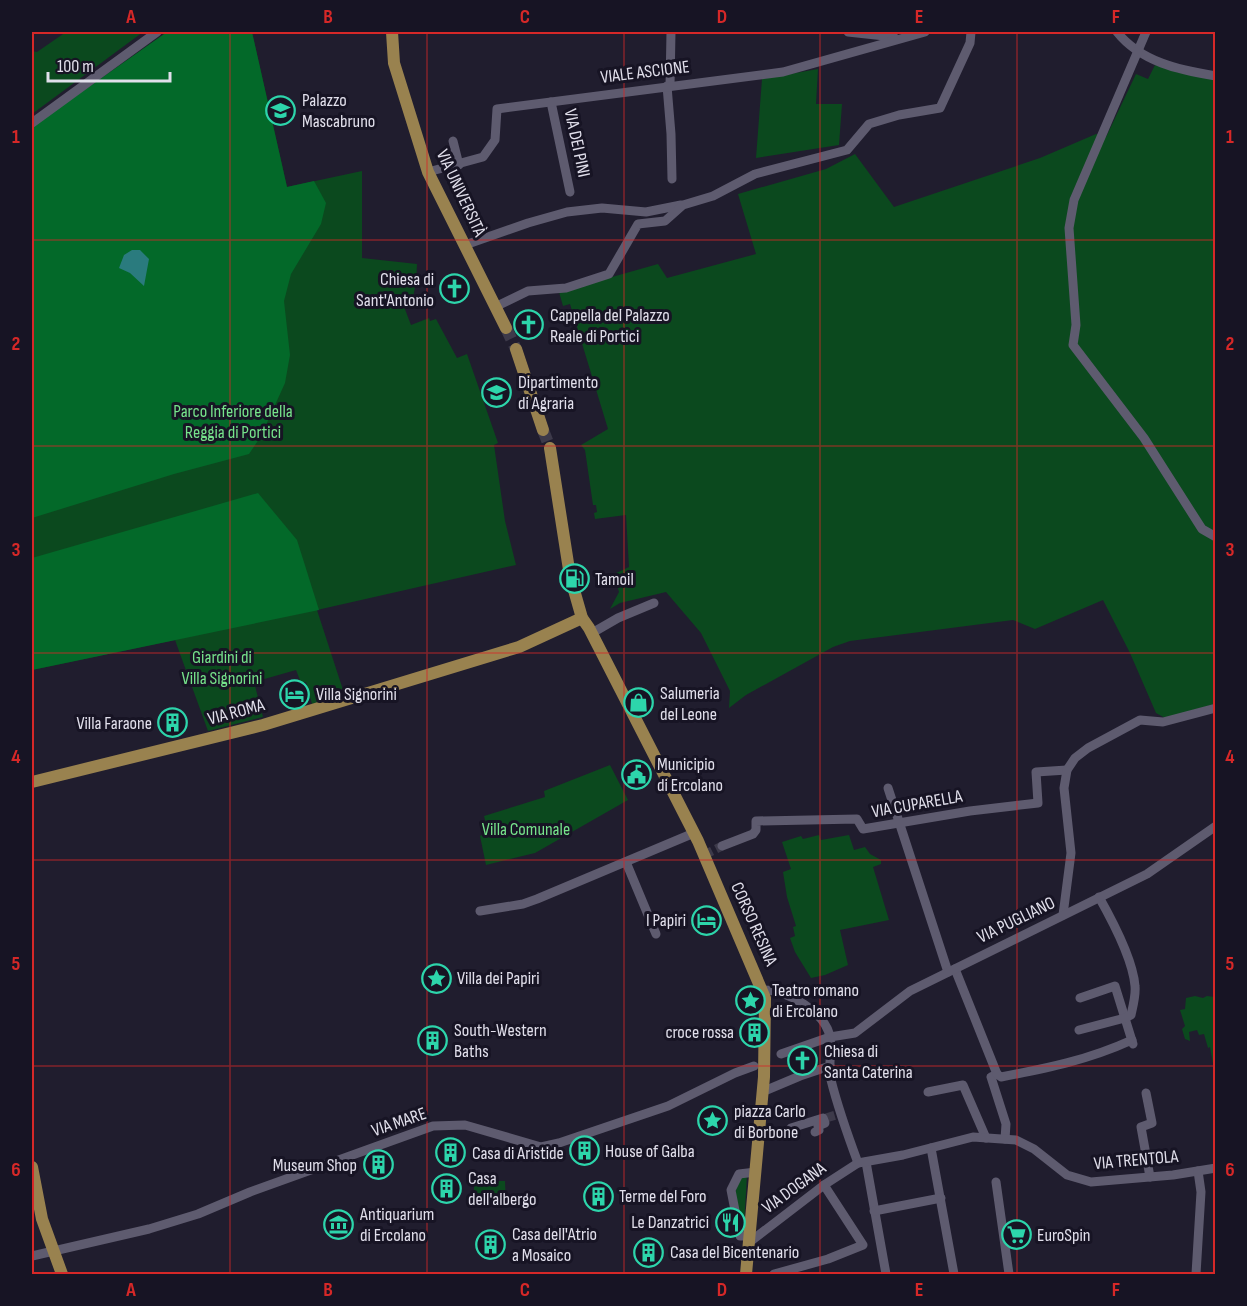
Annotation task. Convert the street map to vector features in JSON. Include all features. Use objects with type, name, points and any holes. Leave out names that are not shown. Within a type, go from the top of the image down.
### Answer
[{"type":"main road","name":"VIA UNIVERSITÀ","points":[[392,32],[394,63],[428,172],[506,328]]},
{"type":"main road","points":[[516,349],[543,430]]},
{"type":"main road","points":[[550,448],[570,576],[582,618]]},
{"type":"main road","name":"CORSO RESINA","points":[[582,618],[592,633],[694,833],[765,998],[762,1092],[746,1275]]},
{"type":"main road","name":"VIA ROMA","points":[[32,782],[263,725],[519,647],[582,618]]},
{"type":"main road","points":[[32,1167],[36,1196],[62,1275]]},
{"type":"street","points":[[32,123],[157,32]]},
{"type":"street","points":[[671,32],[669,86],[672,179]]},
{"type":"street","points":[[848,32],[900,38]]},
{"type":"street","name":"VIALE ASCIONE","points":[[428,172],[483,157],[495,140],[498,109],[783,72],[926,32]]},
{"type":"street","points":[[465,245],[567,212],[602,208],[646,212],[683,205],[713,196],[754,174],[847,150],[869,124],[899,115],[940,108],[970,43],[971,32]]},
{"type":"street","points":[[1117,32],[1137,52],[1154,61],[1215,76]]},
{"type":"street","points":[[1146,32],[1074,200],[1069,228],[1076,325],[1073,345],[1144,438],[1202,529],[1215,537]]},
{"type":"street","name":"VIA DEI PINI","points":[[551,102],[570,192]]},
{"type":"street","points":[[453,141],[459,165]]},
{"type":"street","points":[[495,307],[528,291],[566,288],[609,274],[638,224],[665,221],[683,205]]},
{"type":"street","points":[[592,633],[618,618],[654,603]]},
{"type":"street","points":[[1063,915],[1071,853],[1064,788],[1067,770],[1075,758],[1088,748],[1140,720],[1163,722],[1215,708]]},
{"type":"street","name":"VIA CUPARELLA","points":[[722,846],[753,834],[756,830],[756,820],[857,819],[863,830],[970,811],[1038,804],[1036,772],[1067,770]]},
{"type":"street","points":[[888,788],[952,970],[997,1074],[1001,1077],[1055,1066],[1103,1053],[1132,1042],[1114,986],[1080,998]]},
{"type":"street","name":"VIA PUGLIANO","points":[[781,1054],[830,1037],[855,1033],[910,991],[1147,874],[1215,826]]},
{"type":"street","points":[[480,910],[530,902],[694,833]]},
{"type":"street","points":[[626,862],[656,934]]},
{"type":"street","points":[[1079,1030],[1125,1018],[1131,1014],[1135,987],[1132,970],[1099,897]]},
{"type":"street","points":[[763,990],[770,990],[811,1008],[824,1022],[830,1037],[830,1076],[839,1115],[862,1163],[886,1275]]},
{"type":"street","name":"VIA MARE","points":[[32,1256],[149,1229],[198,1214],[250,1192],[434,1126],[465,1125],[541,1147],[559,1143],[668,1106],[754,1066]]},
{"type":"street","points":[[762,1092],[830,1066]]},
{"type":"street","points":[[997,1074],[991,1077],[1006,1124],[1005,1139]]},
{"type":"street","points":[[928,1092],[963,1085],[986,1138]]},
{"type":"street","points":[[1146,1093],[1152,1123],[1141,1127],[1150,1177]]},
{"type":"street","points":[[791,1128],[825,1119],[825,1123],[818,1126],[819,1130],[815,1132]]},
{"type":"street","name":"VIA TRENTOLA","points":[[862,1163],[973,1137],[1016,1140],[1034,1149],[1068,1175],[1091,1182],[1215,1168]]},
{"type":"street","points":[[931,1148],[954,1275]]},
{"type":"street","name":"VIA DOGANA","points":[[751,1238],[824,1185],[862,1163]]},
{"type":"street","points":[[1196,1275],[1201,1192],[1198,1171]]},
{"type":"street","points":[[751,1238],[741,1236],[731,1190],[739,1174],[756,1172]]},
{"type":"street","points":[[996,1182],[1009,1275]]},
{"type":"street","points":[[774,1275],[828,1259],[863,1245],[824,1185]]},
{"type":"street","points":[[874,1211],[941,1198]]},
{"type":"green space","points":[[66,32],[143,32],[32,114],[32,51],[37,52]]},
{"type":"green space","name":"Parco Inferiore della Reggia di Portici","points":[[167,32],[252,32],[287,187],[362,171],[362,258],[417,264],[413,297],[404,295],[403,304],[411,325],[429,318],[430,321],[436,319],[457,358],[467,354],[498,443],[494,445],[505,521],[516,565],[317,610],[344,693],[312,704],[306,682],[301,683],[296,670],[254,682],[263,717],[208,731],[175,640],[32,670],[32,127]]},
{"type":"green space","points":[[167,32],[252,32],[287,187],[314,181],[326,203],[321,224],[291,274],[284,301],[290,355],[285,383],[261,436],[249,454],[174,474],[32,518],[32,127]]},
{"type":"green space","points":[[1155,65],[1215,80],[1215,704],[1165,718],[1156,713],[1130,653],[1103,600],[1035,629],[1013,620],[850,641],[833,647],[746,695],[729,708],[730,691],[701,633],[666,592],[620,603],[610,609],[619,592],[615,579],[618,578],[616,573],[629,567],[626,515],[595,519],[596,505],[593,505],[585,450],[581,445],[608,429],[570,304],[563,306],[559,292],[658,264],[667,278],[756,254],[738,194],[826,169],[855,154],[894,207],[1040,158],[1096,134],[1106,137],[1136,74],[1148,79]]},
{"type":"green space","points":[[818,69],[816,104],[842,104],[839,145],[756,158],[762,79]]},
{"type":"green space","points":[[258,493],[297,540],[319,610],[32,670],[32,558]]},
{"type":"green space","name":"Villa Comunale","points":[[610,765],[628,800],[535,853],[486,865],[480,836],[488,832],[484,816],[545,797],[544,791]]},
{"type":"green space","points":[[819,835],[821,840],[849,835],[854,850],[865,847],[870,854],[881,860],[881,864],[873,867],[889,920],[840,930],[848,965],[825,975],[811,978],[795,952],[790,938],[795,936],[793,927],[796,926],[787,897],[783,872],[791,869],[782,842],[801,836],[803,839]]},
{"type":"green space","points":[[1215,997],[1215,1064],[1213,1064],[1210,1047],[1208,1048],[1204,1034],[1199,1035],[1197,1030],[1189,1032],[1190,1041],[1185,1039],[1182,1029],[1185,1026],[1180,1010],[1185,1009],[1186,998]]},
{"type":"green space","points":[[740,1174],[747,1175],[744,1226],[739,1227],[734,1198]]},
{"type":"green space","points":[[474,1181],[505,1181],[506,1204],[474,1204]]},
{"type":"shaded area","points":[[132,250],[140,250],[149,259],[144,286],[130,273],[119,268],[124,255]]},
{"type":"tunnel","points":[[506,328],[516,349]]},
{"type":"tunnel","points":[[543,430],[550,448]]},
{"type":"tunnel","points":[[704,855],[722,846]]},
{"type":"tunnel","points":[[826,1118],[836,1115]]},
{"type":"place","name":"Palazzo Mascabruno","points":[[281,110]]},
{"type":"place","name":"Chiesa di Sant'Antonio","points":[[455,289]]},
{"type":"place","name":"Cappella del Palazzo Reale di Portici","points":[[529,325]]},
{"type":"place","name":"Dipartimento di Agraria","points":[[497,392]]},
{"type":"place","name":"Tamoil","points":[[574,579]]},
{"type":"place","name":"Villa Signorini","points":[[295,694]]},
{"type":"place","name":"Salumeria del Leone","points":[[639,703]]},
{"type":"place","name":"Villa Faraone","points":[[173,723]]},
{"type":"place","name":"Municipio di Ercolano","points":[[636,774]]},
{"type":"place","name":"I Papiri","points":[[707,920]]},
{"type":"place","name":"Villa dei Papiri","points":[[436,978]]},
{"type":"place","name":"Teatro romano di Ercolano","points":[[751,1000]]},
{"type":"place","name":"croce rossa","points":[[755,1032]]},
{"type":"place","name":"South-Western Baths","points":[[433,1040]]},
{"type":"place","name":"Chiesa di Santa Caterina","points":[[803,1061]]},
{"type":"place","name":"piazza Carlo di Borbone","points":[[713,1121]]},
{"type":"place","name":"House of Galba","points":[[584,1151]]},
{"type":"place","name":"Casa di Aristide","points":[[451,1153]]},
{"type":"place","name":"Museum Shop","points":[[378,1165]]},
{"type":"place","name":"Casa dell'albergo","points":[[447,1188]]},
{"type":"place","name":"Terme del Foro","points":[[598,1196]]},
{"type":"place","name":"Le Danzatrici","points":[[730,1222]]},
{"type":"place","name":"Antiquarium di Ercolano","points":[[339,1224]]},
{"type":"place","name":"EuroSpin","points":[[1016,1235]]},
{"type":"place","name":"Casa dell'Atrio a Mosaico","points":[[491,1244]]},
{"type":"place","name":"Casa del Bicentenario","points":[[649,1252]]},
{"type":"park label","name":"Giardini di Villa Signorini","points":[[222,667]]}]
